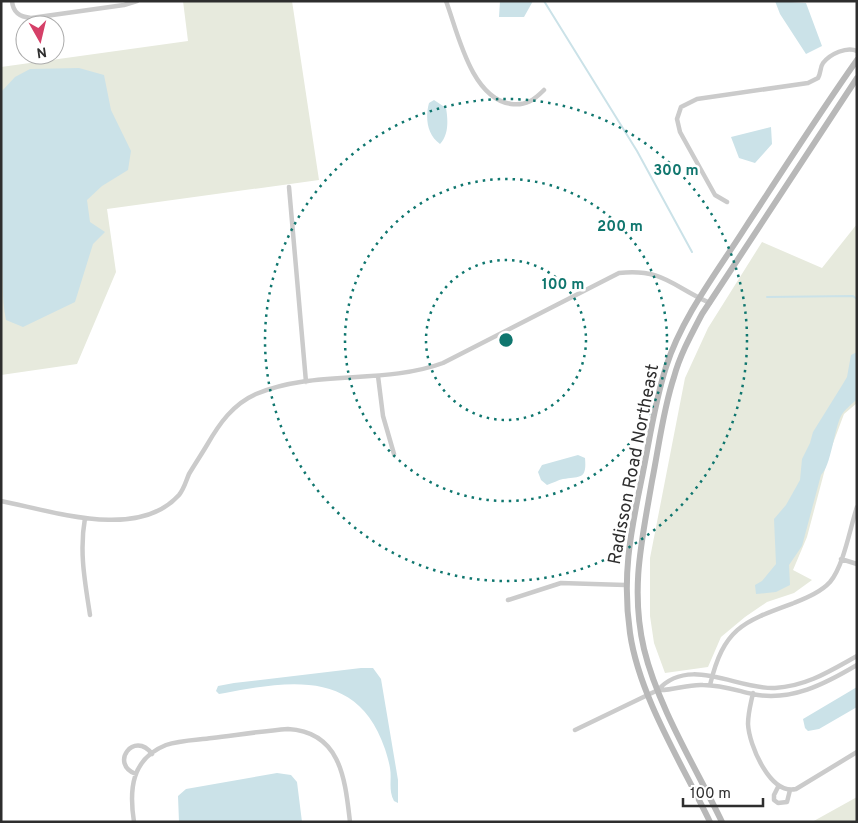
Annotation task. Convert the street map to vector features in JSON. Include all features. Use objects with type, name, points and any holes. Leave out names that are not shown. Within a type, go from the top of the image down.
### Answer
[{"type":"main road","name":"Radisson Road Northeast","points":[[710,822],[647,694],[636,664],[630,633],[625,586],[626,564],[637,501],[666,368],[675,345],[700,298],[857,60]]},
{"type":"main road","name":"Radisson Road Northeast","points":[[722,822],[658,690],[644,650],[638,616],[638,562],[674,377],[687,342],[710,302],[857,78]]},
{"type":"street","points":[[12,1],[16,13],[21,17],[31,18],[124,5],[137,1]]},
{"type":"street","points":[[446,1],[460,43],[473,72],[487,93],[502,102],[523,105],[534,100],[544,90]]},
{"type":"street","points":[[727,202],[715,195],[680,132],[677,119],[681,107],[697,98],[808,83],[818,78],[823,63],[831,57],[845,49],[857,51]]},
{"type":"street","points":[[289,187],[306,382]]},
{"type":"street","points":[[1,500],[85,518],[120,520],[138,518],[168,505],[180,494],[220,422],[244,400],[271,388],[306,382],[419,372],[442,363],[620,274],[637,271],[649,272],[666,278],[710,302]]},
{"type":"street","points":[[378,376],[384,416],[394,454]]},
{"type":"street","points":[[710,685],[724,644],[732,633],[747,622],[820,590],[830,582],[841,559],[857,507]]},
{"type":"street","points":[[85,518],[82,538],[82,565],[90,615]]},
{"type":"street","points":[[841,559],[857,564]]},
{"type":"street","points":[[508,600],[539,588],[561,583],[625,586]]},
{"type":"street","points":[[658,690],[664,682],[681,676],[712,676],[754,687],[774,688],[815,680],[857,656]]},
{"type":"street","points":[[574,730],[658,690],[694,685],[710,685],[732,687],[753,694],[790,695],[811,690],[857,665]]},
{"type":"street","points":[[754,687],[748,717],[751,741],[770,779],[778,787],[790,790],[802,786],[857,752]]},
{"type":"street","points":[[134,822],[131,789],[136,774],[152,754],[166,745],[288,729],[307,732],[323,740],[338,761],[341,768],[350,822]]},
{"type":"street","points":[[136,774],[125,766],[124,755],[127,751],[131,747],[142,746],[152,754]]},
{"type":"street","points":[[778,787],[774,795],[774,800],[778,803],[787,802],[790,790]]},
{"type":"shaded area","points":[[183,1],[292,1],[319,180],[107,209],[116,272],[77,364],[1,375],[1,67],[15,65],[65,65],[65,58],[188,41]]},
{"type":"shaded area","points":[[857,224],[857,403],[844,414],[829,454],[807,537],[793,570],[812,580],[794,593],[767,602],[721,637],[708,667],[665,673],[654,643],[650,616],[650,558],[685,378],[708,328],[762,242],[822,268]]},
{"type":"shaded area","points":[[857,797],[857,822],[812,822]]},
{"type":"water","points":[[500,1],[533,1],[524,17],[499,17]]},
{"type":"water","points":[[775,1],[806,3],[822,46],[806,54],[780,14]]},
{"type":"water","points":[[79,68],[104,75],[111,110],[131,151],[128,170],[102,186],[87,200],[90,222],[105,232],[93,244],[75,302],[23,327],[6,320],[4,303],[1,253],[1,92],[15,77],[30,69]]},
{"type":"water","points":[[434,100],[446,108],[447,112],[446,132],[440,144],[432,136],[427,120],[429,103]]},
{"type":"water","points":[[771,127],[772,144],[755,163],[739,158],[731,137]]},
{"type":"water","points":[[857,352],[857,399],[841,416],[830,456],[821,475],[802,546],[789,565],[790,585],[776,592],[756,594],[755,585],[762,581],[776,564],[774,519],[786,505],[800,480],[802,459],[813,432],[847,377],[851,355]]},
{"type":"water","points":[[578,455],[585,458],[585,470],[581,476],[561,479],[547,485],[541,480],[538,472],[542,465]]},
{"type":"water","points":[[373,668],[381,679],[398,780],[398,803],[392,797],[389,761],[373,723],[358,705],[340,693],[320,686],[298,684],[250,688],[219,694],[216,691],[218,686],[234,683]]},
{"type":"water","points":[[857,687],[857,707],[819,729],[808,731],[805,728],[803,719]]},
{"type":"water","points":[[277,773],[291,775],[297,782],[302,822],[179,822],[178,796],[186,789]]},
{"type":"waterway","points":[[544,1],[637,151],[692,252]]},
{"type":"waterway","points":[[767,297],[853,296],[857,299]]}]
